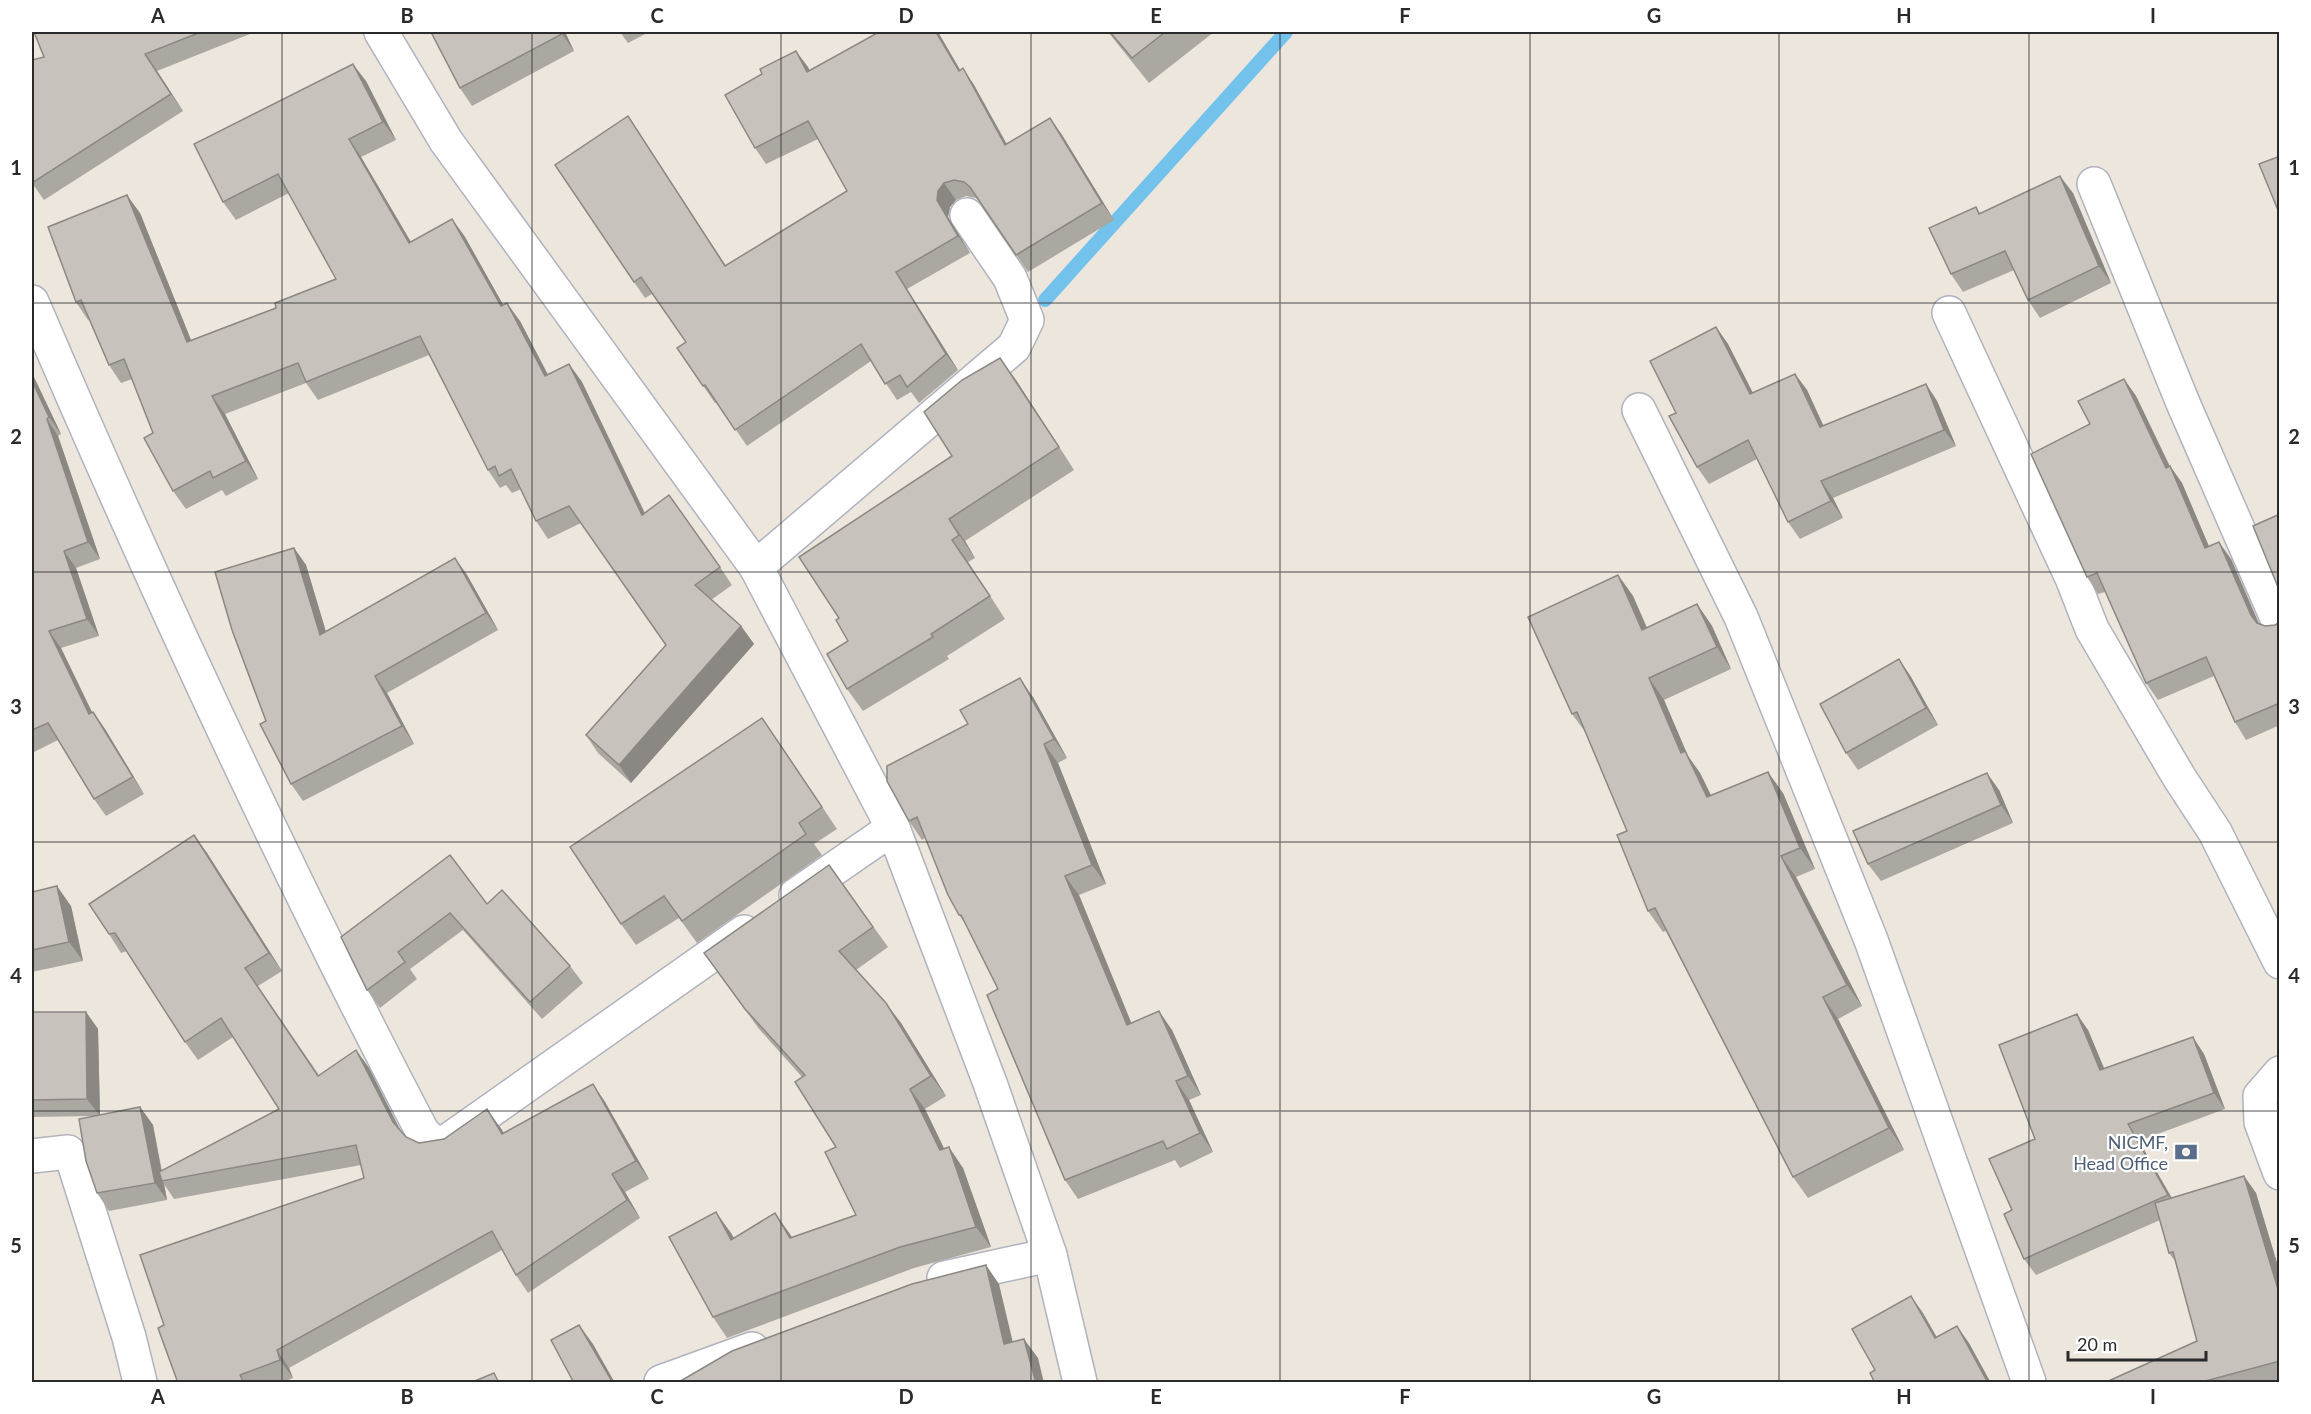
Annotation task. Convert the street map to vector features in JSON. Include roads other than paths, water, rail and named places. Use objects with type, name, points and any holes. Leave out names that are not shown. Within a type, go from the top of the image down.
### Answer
[{"type":"street","points":[[381,32],[446,141],[756,567],[893,828],[990,1083],[1050,1255],[1080,1383]]},
{"type":"street","points":[[2094,184],[2183,403],[2280,625]]},
{"type":"street","points":[[756,567],[1014,347],[1027,320],[1010,278],[967,215]]},
{"type":"street","points":[[32,302],[104,468],[340,975],[422,1131],[432,1142],[446,1142],[893,828]]},
{"type":"street","points":[[1949,313],[2067,568],[2092,629],[2179,777],[2215,832],[2280,962]]},
{"type":"street","points":[[1639,410],[1741,617],[1858,907],[2029,1383]]},
{"type":"street","points":[[2280,1073],[2260,1096],[2261,1122],[2280,1173]]},
{"type":"street","points":[[32,1155],[68,1152],[73,1160],[129,1337],[140,1383]]},
{"type":"street","points":[[920,1286],[968,1271],[1050,1255]]},
{"type":"street","points":[[661,1383],[779,1339]]},
{"type":"waterway","points":[[1045,300],[1286,32]]},
{"type":"place","name":"NICMF, Head Office","points":[[2186,1152]]}]
